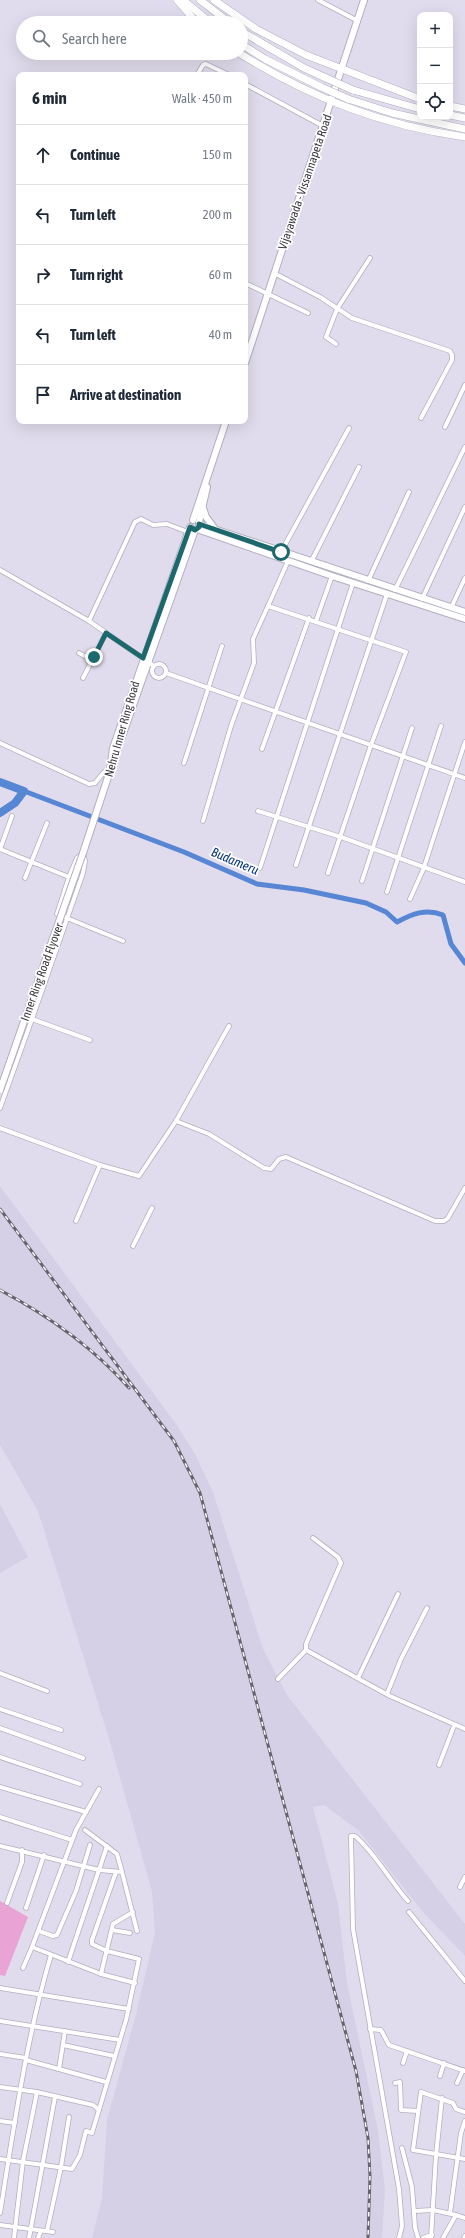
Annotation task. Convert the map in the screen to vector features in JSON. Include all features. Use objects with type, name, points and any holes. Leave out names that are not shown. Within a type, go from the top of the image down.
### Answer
[{"type":"highway","points":[[177,0],[191,16]]},
{"type":"highway","points":[[183,0],[202,16]]},
{"type":"highway","points":[[200,0],[221,16]]},
{"type":"highway","points":[[214,0],[235,16]]},
{"type":"highway","points":[[248,24],[272,39],[342,71],[417,98]]},
{"type":"highway","points":[[248,35],[304,68],[326,78],[354,90],[417,108]]},
{"type":"highway","points":[[248,48],[265,59],[348,99],[392,113],[465,129]]},
{"type":"highway","points":[[248,58],[275,75],[332,103],[395,123],[465,137]]},
{"type":"highway","points":[[453,107],[465,109]]},
{"type":"highway","points":[[453,116],[465,118]]},
{"type":"main road","name":"Vijayawada - Vissannapeta Road","points":[[248,353],[323,126],[332,103],[364,0]]},
{"type":"main road","points":[[110,771],[192,539],[194,526],[225,424]]},
{"type":"main road","points":[[194,526],[203,508],[209,474]]},
{"type":"main road","points":[[203,508],[206,517],[215,529]]},
{"type":"main road","points":[[194,526],[215,529],[395,591],[465,612]]},
{"type":"main road","points":[[194,526],[205,532],[288,561],[465,619]]},
{"type":"main road","name":"Nehru Inner Ring Road","points":[[83,853],[110,771],[113,748],[143,658],[194,526]]},
{"type":"main road","points":[[192,539],[205,532]]},
{"type":"main road","name":"Inner Ring Road Flyover","points":[[0,1090],[83,853]]},
{"type":"street","points":[[318,0],[358,21]]},
{"type":"street","points":[[198,72],[202,65],[206,64],[223,72]]},
{"type":"street","points":[[248,86],[323,126]]},
{"type":"street","points":[[336,344],[326,337],[337,309],[370,258]]},
{"type":"street","points":[[274,274],[320,297],[352,318],[450,351],[452,360],[421,418]]},
{"type":"street","points":[[248,284],[308,313]]},
{"type":"street","points":[[445,427],[464,388]]},
{"type":"street","points":[[281,552],[349,428]]},
{"type":"street","points":[[395,591],[465,447]]},
{"type":"street","points":[[311,562],[359,467]]},
{"type":"street","points":[[367,581],[409,492]]},
{"type":"street","points":[[422,599],[465,507]]},
{"type":"street","points":[[89,621],[136,522],[141,519],[153,525],[167,524],[194,526]]},
{"type":"street","points":[[203,821],[240,699],[254,663],[253,639],[288,561]]},
{"type":"street","points":[[0,570],[89,621],[154,666],[163,665],[166,673]]},
{"type":"street","points":[[316,621],[332,576]]},
{"type":"street","points":[[451,608],[465,578]]},
{"type":"street","points":[[260,868],[308,723],[337,628],[353,583]]},
{"type":"street","points":[[296,865],[387,594]]},
{"type":"street","points":[[268,606],[309,618],[406,652],[370,745],[328,873]]},
{"type":"street","points":[[262,749],[309,618]]},
{"type":"street","points":[[83,678],[106,633]]},
{"type":"street","points":[[184,763],[207,687],[222,646]]},
{"type":"street","points":[[79,654],[92,660]]},
{"type":"street","points":[[154,666],[152,670],[155,677],[162,678],[166,673]]},
{"type":"street","points":[[166,673],[465,778]]},
{"type":"street","points":[[387,892],[427,765],[441,726]]},
{"type":"street","points":[[362,881],[412,728]]},
{"type":"street","points":[[410,899],[424,868],[453,774],[465,742]]},
{"type":"street","points":[[0,743],[89,784],[95,783],[104,772],[110,771]]},
{"type":"street","points":[[258,811],[341,837],[397,859],[465,882]]},
{"type":"street","points":[[12,816],[0,849],[69,876]]},
{"type":"street","points":[[25,878],[46,823]]},
{"type":"street","points":[[0,1108],[32,1019],[67,918],[83,873],[85,861],[83,853],[77,858],[72,868],[57,914],[67,918],[123,941]]},
{"type":"street","points":[[32,1019],[90,1040]]},
{"type":"street","points":[[0,1128],[100,1165],[139,1176],[176,1121],[229,1026]]},
{"type":"street","points":[[176,1121],[209,1134],[264,1168],[271,1169],[279,1160],[286,1157],[435,1221],[444,1221],[448,1218],[465,1188]]},
{"type":"street","points":[[76,1221],[100,1165]]},
{"type":"street","points":[[133,1246],[152,1208]]},
{"type":"street","points":[[278,1678],[306,1650],[306,1644],[341,1563],[338,1557],[313,1538]]},
{"type":"street","points":[[358,1678],[398,1594]]},
{"type":"street","points":[[386,1694],[401,1659],[427,1608]]},
{"type":"street","points":[[306,1650],[386,1694],[465,1730]]},
{"type":"street","points":[[0,1673],[48,1691]]},
{"type":"street","points":[[0,1709],[61,1730]]},
{"type":"street","points":[[439,1764],[454,1726]]},
{"type":"street","points":[[0,1728],[82,1758]]},
{"type":"street","points":[[0,1757],[80,1784]]},
{"type":"street","points":[[0,1787],[86,1812]]},
{"type":"street","points":[[23,1968],[39,1931],[79,1823],[99,1789]]},
{"type":"street","points":[[0,1817],[72,1840]]},
{"type":"street","points":[[85,1830],[117,1854],[137,1930]]},
{"type":"street","points":[[399,2238],[402,2226],[399,2188],[353,1929],[351,1836],[355,1836],[362,1842],[392,1883],[408,1901]]},
{"type":"street","points":[[39,1931],[53,1936],[57,1935],[76,1891],[90,1845]]},
{"type":"street","points":[[0,1846],[44,1855],[100,1870],[122,1872]]},
{"type":"street","points":[[68,1962],[107,1846]]},
{"type":"street","points":[[7,1903],[22,1862],[22,1850]]},
{"type":"street","points":[[26,1908],[44,1855]]},
{"type":"street","points":[[0,2159],[72,2169],[82,2150],[86,2131],[92,2133],[129,2009],[139,1959],[107,1951],[95,1945],[92,1940],[116,1872]]},
{"type":"street","points":[[460,1887],[465,1878]]},
{"type":"street","points":[[101,1974],[112,1930],[116,1921],[133,1912]]},
{"type":"street","points":[[409,1912],[465,1981]]},
{"type":"street","points":[[112,1930],[130,1933]]},
{"type":"street","points":[[32,1947],[101,1974],[135,1983]]},
{"type":"street","points":[[0,2214],[26,2059],[39,1994],[51,1955]]},
{"type":"street","points":[[0,1988],[129,2009]]},
{"type":"street","points":[[0,2021],[120,2040]]},
{"type":"street","points":[[370,2029],[381,2030],[389,2045],[464,2071],[457,2083]]},
{"type":"street","points":[[59,2069],[65,2031]]},
{"type":"street","points":[[63,2045],[114,2056]]},
{"type":"street","points":[[403,2063],[407,2051]]},
{"type":"street","points":[[0,2054],[26,2059],[106,2082]]},
{"type":"street","points":[[440,2076],[444,2063]]},
{"type":"street","points":[[395,2083],[400,2082],[401,2110],[418,2111]]},
{"type":"street","points":[[0,2087],[37,2092],[93,2105],[99,2110]]},
{"type":"street","points":[[14,2238],[23,2161],[37,2092]]},
{"type":"street","points":[[465,2112],[456,2108],[453,2102],[421,2092],[413,2150],[465,2159]]},
{"type":"street","points":[[29,2238],[44,2166],[55,2097]]},
{"type":"street","points":[[423,2238],[432,2237],[436,2155],[442,2098]]},
{"type":"street","points":[[47,2231],[61,2167],[69,2117]]},
{"type":"street","points":[[0,2121],[15,2123]]},
{"type":"street","points":[[450,2213],[461,2133],[465,2121]]},
{"type":"street","points":[[402,2148],[412,2188],[415,2226],[418,2238]]},
{"type":"street","points":[[414,2211],[433,2210],[450,2213],[465,2218]]},
{"type":"street","points":[[443,2238],[456,2215]]},
{"type":"street","points":[[0,2225],[53,2232]]},
{"type":"street","points":[[38,2238],[41,2231]]},
{"type":"shaded area","points":[[0,1186],[176,1424],[195,1454],[213,1492],[263,1649],[287,1695],[465,1924],[465,1956],[422,1911],[358,1830],[324,1805],[313,1807],[338,1903],[347,1983],[378,2130],[385,2190],[382,2238],[92,2238],[102,2198],[107,2120],[136,2014],[155,1933],[152,1892],[110,1742],[38,1511],[0,1445]]},
{"type":"shaded area","points":[[0,1504],[28,1557],[0,1573]]},
{"type":"shaded area","points":[[0,1901],[28,1917],[5,1976],[0,1975]]},
{"type":"waterway","name":"Budameru","points":[[0,782],[24,791],[15,803],[0,813]]},
{"type":"waterway","name":"Budameru","points":[[24,791],[184,852],[257,884],[304,890],[366,903],[386,912],[397,922],[425,912],[443,915],[451,944],[465,963]]},
{"type":"railway","points":[[0,1209],[174,1441],[200,1493],[356,2071],[368,2138],[370,2176],[368,2238]]},
{"type":"railway","points":[[0,1290],[36,1310],[85,1345],[129,1388]]},
{"type":"route","points":[[94,657],[106,633],[143,658],[190,527],[192,530],[195,530],[199,527],[199,524],[281,552]]}]
